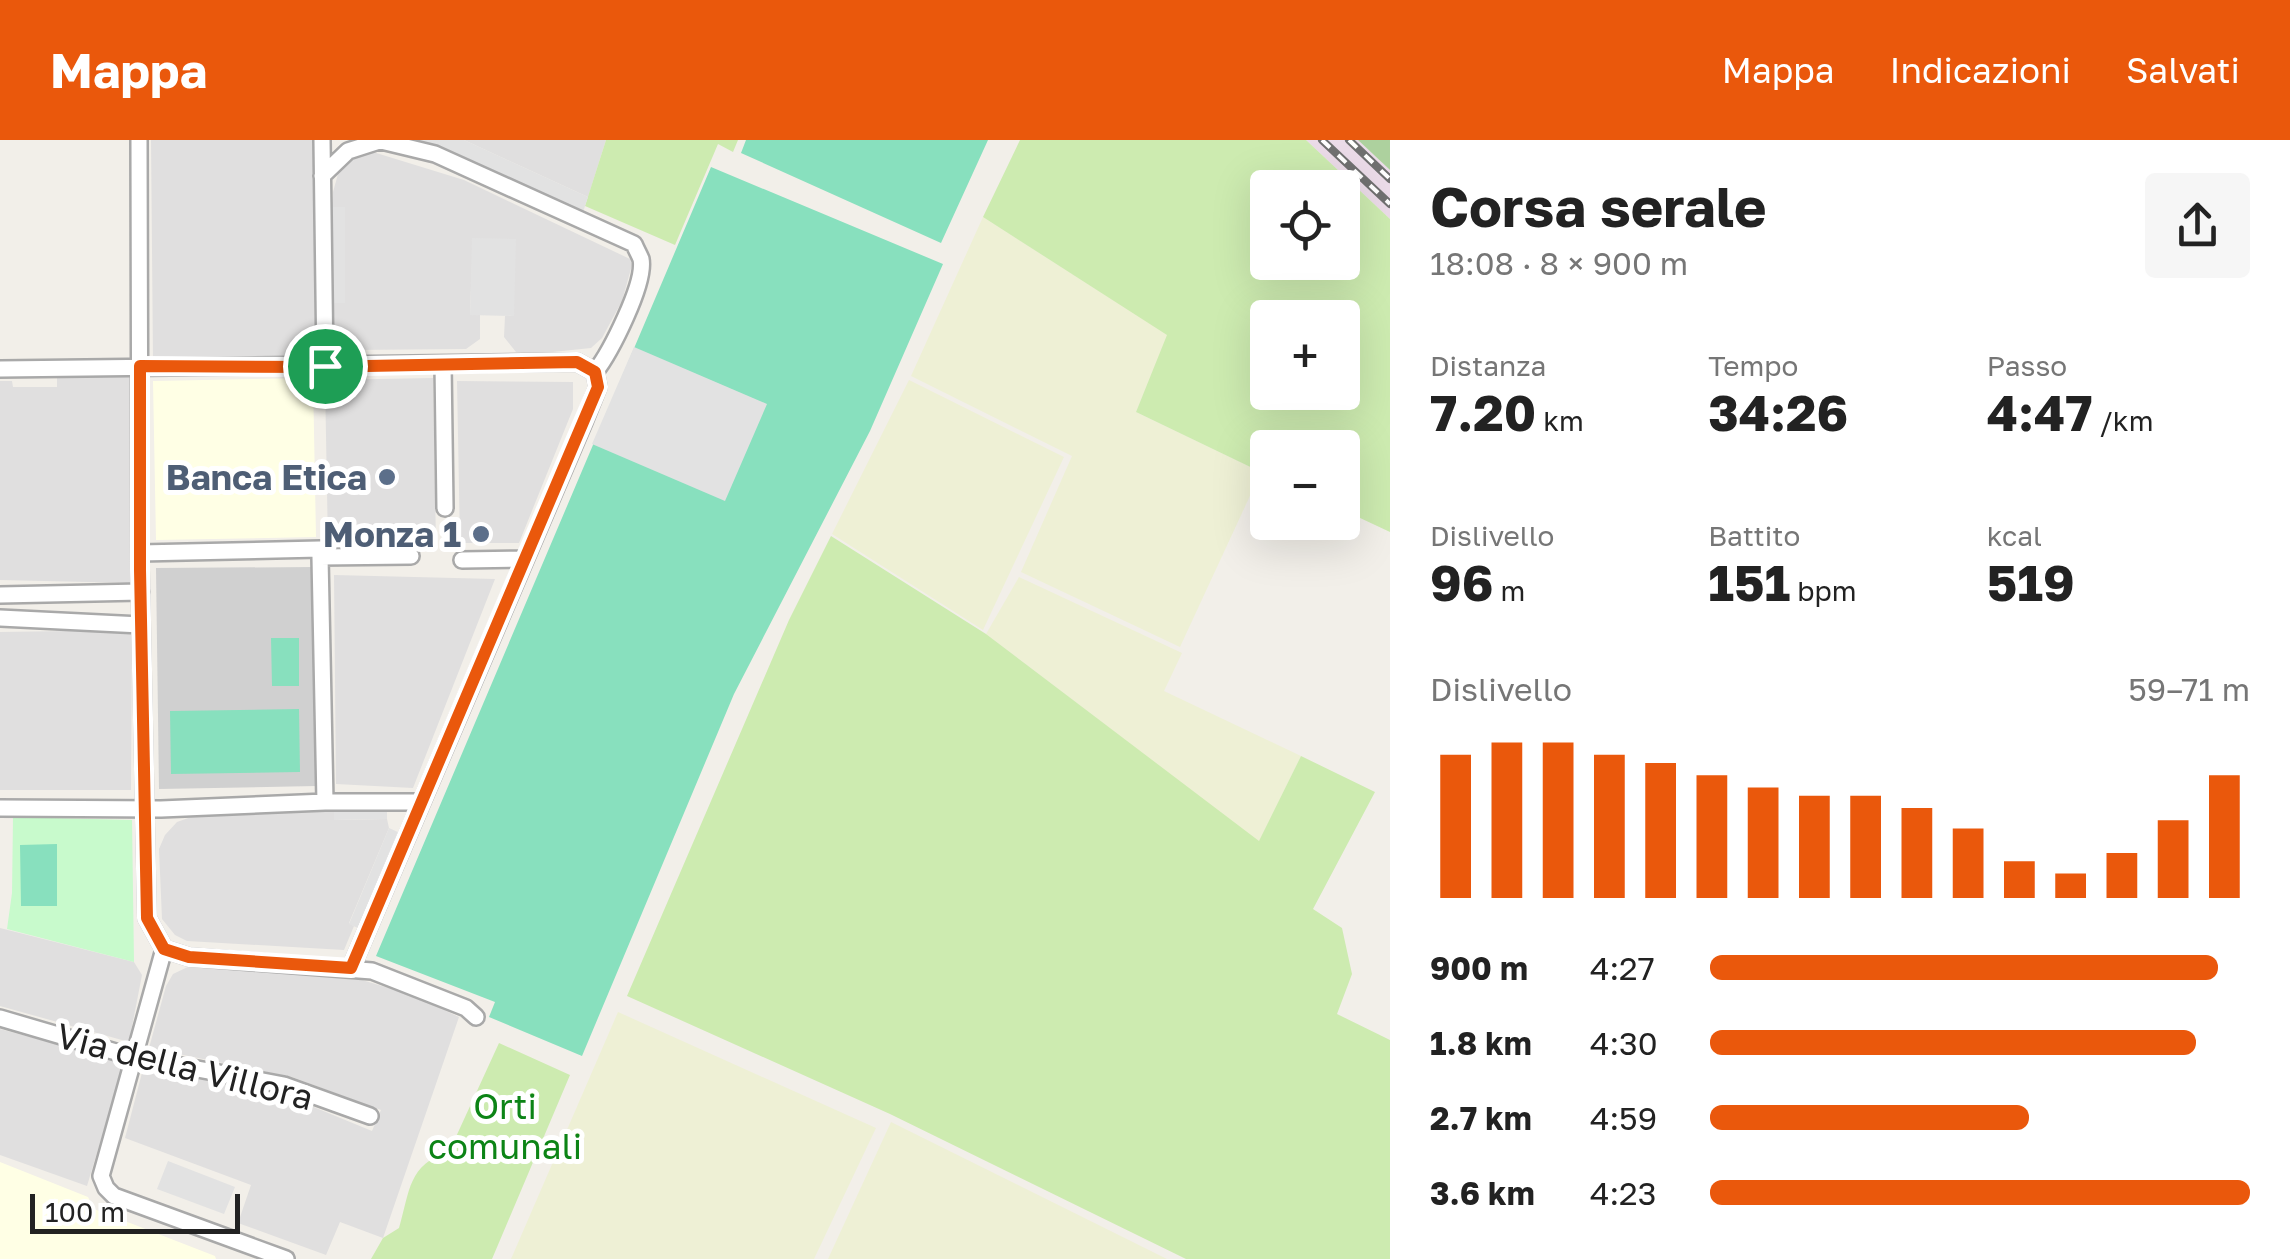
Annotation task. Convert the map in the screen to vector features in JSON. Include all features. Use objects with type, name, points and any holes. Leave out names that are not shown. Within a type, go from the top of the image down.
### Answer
[{"type":"street","points":[[139,140],[140,553],[147,918],[164,949],[189,957],[372,971],[466,1008],[476,1017]]},
{"type":"street","points":[[322,140],[325,366]]},
{"type":"street","points":[[322,176],[348,151],[378,140],[435,154],[634,244],[642,262],[640,277],[609,355],[595,372]]},
{"type":"street","points":[[0,369],[577,362],[595,372],[598,387],[351,968]]},
{"type":"street","points":[[444,364],[445,508]]},
{"type":"street","points":[[140,553],[320,549],[325,802]]},
{"type":"street","points":[[320,557],[411,556]]},
{"type":"street","points":[[462,560],[524,559]]},
{"type":"street","points":[[0,595],[141,592]]},
{"type":"street","points":[[0,618],[141,625]]},
{"type":"street","points":[[0,808],[421,802]]},
{"type":"street","points":[[164,949],[101,1176],[114,1196],[286,1259]]},
{"type":"street","name":"Via della Villora","points":[[0,1018],[133,1057],[284,1085],[370,1116]]},
{"type":"shaded area","points":[[151,140],[314,140],[315,359],[153,360]]},
{"type":"shaded area","points":[[412,140],[464,140],[588,197],[583,212],[443,147]]},
{"type":"shaded area","points":[[464,140],[606,140],[588,197]]},
{"type":"shaded area","points":[[1306,140],[1358,140],[1390,170],[1390,219],[1360,191],[1360,170],[1338,170]]},
{"type":"shaded area","points":[[373,152],[464,180],[630,259],[632,265],[622,301],[602,338],[591,348],[516,352],[504,337],[505,316],[513,316],[473,238],[470,314],[480,315],[480,339],[466,349],[352,350],[340,345],[334,332],[333,303],[344,303],[344,207],[332,207],[333,192],[338,174],[353,158]]},
{"type":"shaded area","points":[[332,207],[345,207],[345,303],[333,303]]},
{"type":"shaded area","points":[[983,217],[1168,335],[1136,412],[1250,467],[1250,496],[1180,647],[1021,572],[1072,456],[911,376]]},
{"type":"shaded area","points":[[472,238],[516,239],[514,316],[470,315]]},
{"type":"shaded area","points":[[634,347],[767,404],[725,501],[592,444]]},
{"type":"shaded area","points":[[132,375],[132,583],[0,580],[0,381],[12,381],[13,387],[57,387],[57,378]]},
{"type":"shaded area","points":[[313,378],[316,537],[156,540],[153,381]]},
{"type":"shaded area","points":[[433,378],[436,544],[328,546],[325,380]]},
{"type":"shaded area","points":[[909,380],[1064,457],[983,630],[832,534]]},
{"type":"shaded area","points":[[457,381],[573,382],[573,409],[519,543],[460,543]]},
{"type":"shaded area","points":[[314,567],[316,786],[159,789],[156,568]]},
{"type":"shaded area","points":[[334,575],[495,579],[413,788],[336,784]]},
{"type":"shaded area","points":[[1019,577],[1182,653],[1164,691],[1301,756],[1259,842],[986,634]]},
{"type":"shaded area","points":[[132,630],[131,790],[0,790],[0,632]]},
{"type":"shaded area","points":[[334,810],[334,820],[387,819],[389,828],[349,923],[354,926],[344,950],[187,941],[175,935],[162,919],[159,849],[177,822],[194,816]]},
{"type":"shaded area","points":[[334,810],[387,810],[387,819],[334,820]]},
{"type":"shaded area","points":[[389,828],[400,833],[360,929],[349,924]]},
{"type":"shaded area","points":[[0,928],[134,962],[142,975],[129,1042],[0,1006]]},
{"type":"shaded area","points":[[194,964],[362,980],[412,995],[459,1017],[383,1238],[340,1222],[326,1255],[238,1223],[251,1185],[125,1138],[143,1069],[282,1094],[372,1131],[381,1110],[292,1077],[149,1048],[166,986],[173,974]]},
{"type":"shaded area","points":[[618,1012],[876,1128],[814,1259],[511,1259]]},
{"type":"shaded area","points":[[0,1029],[124,1062],[87,1186],[0,1155]]},
{"type":"shaded area","points":[[891,1122],[1167,1259],[828,1259]]},
{"type":"shaded area","points":[[168,1161],[235,1187],[224,1214],[157,1189]]},
{"type":"shaded area","points":[[0,1162],[88,1197],[94,1209],[216,1259],[0,1259]]},
{"type":"green space","points":[[606,140],[738,140],[733,152],[718,144],[675,245],[585,206]]},
{"type":"green space","points":[[746,140],[988,140],[941,243],[741,153]]},
{"type":"green space","points":[[1020,140],[1306,140],[1338,170],[1250,170],[1250,280],[1360,280],[1360,191],[1390,219],[1390,532],[1360,518],[1360,430],[1250,430],[1250,467],[1136,412],[1167,335],[983,217]]},
{"type":"green space","points":[[1358,140],[1390,140],[1390,170]]},
{"type":"green space","points":[[711,167],[943,264],[870,431],[734,694],[582,1056],[489,1017],[495,1002],[376,956]]},
{"type":"green space","points":[[831,536],[986,634],[1259,841],[1301,756],[1375,792],[1313,909],[1342,928],[1352,974],[1337,1014],[1390,1040],[1390,1259],[1186,1259],[890,1114],[627,996],[789,620]]},
{"type":"green space","points":[[271,638],[299,638],[299,686],[272,686]]},
{"type":"green space","points":[[299,709],[300,772],[171,774],[170,711]]},
{"type":"green space","points":[[13,817],[132,820],[134,962],[7,929],[12,893]]},
{"type":"green space","points":[[57,844],[57,906],[21,906],[20,845]]},
{"type":"green space","name":"Orti comunali","points":[[499,1043],[570,1075],[492,1259],[371,1259],[383,1238],[399,1228],[418,1172],[449,1152]]},
{"type":"railway","points":[[1322,140],[1390,204]]},
{"type":"railway","points":[[1349,140],[1390,179]]},
{"type":"place","name":"Banca Etica","points":[[387,477]]},
{"type":"place","name":"Monza 1","points":[[481,534]]},
{"type":"route","points":[[577,362],[595,372],[598,387],[351,968],[189,957],[164,949],[147,918],[140,366],[325,366],[577,362]]}]
